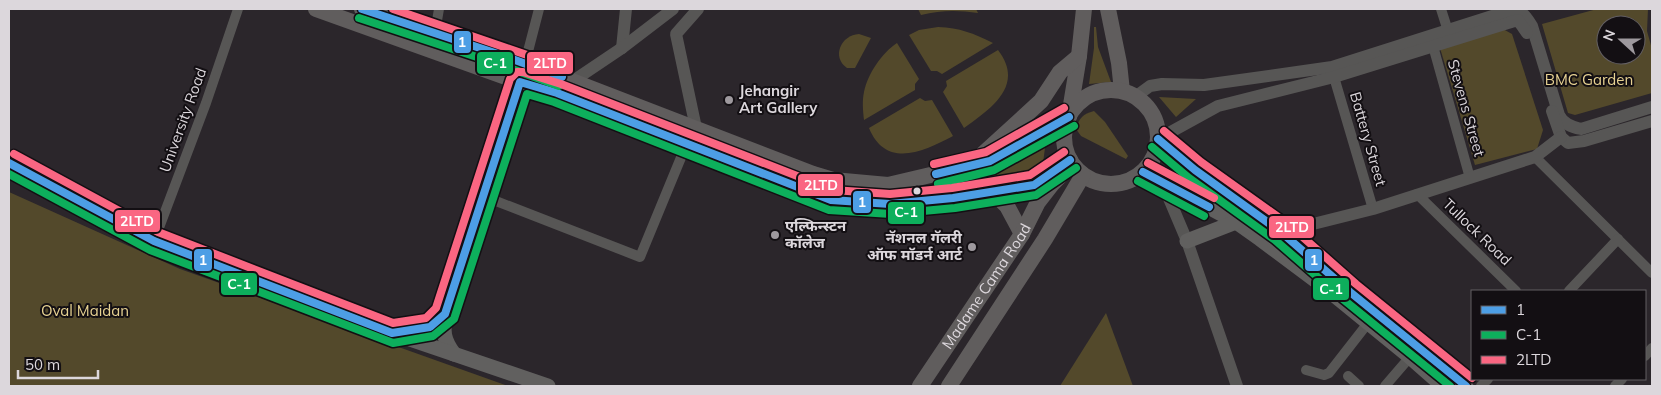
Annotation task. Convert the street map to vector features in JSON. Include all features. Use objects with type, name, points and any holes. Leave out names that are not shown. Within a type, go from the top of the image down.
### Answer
[{"type":"main road","points":[[316,9],[549,91],[831,200],[890,204],[953,198],[1034,185],[1075,166]]},
{"type":"main road","points":[[365,9],[519,61],[833,180],[888,185],[990,161],[1069,117],[1078,103],[1092,94],[1108,90],[1128,94],[1139,98],[1150,110],[1157,125],[1158,139],[1154,157],[1143,172],[1134,180],[1120,184],[1105,184],[1091,180],[1075,166],[1065,146],[1065,131],[1069,117],[1079,56],[1084,9]]},
{"type":"main road","points":[[1108,9],[1128,94]]},
{"type":"main road","points":[[971,166],[1041,102],[1060,72],[1079,56]]},
{"type":"main road","points":[[454,354],[442,333],[444,314],[520,82],[519,61]]},
{"type":"main road","points":[[546,71],[549,91]]},
{"type":"main road","points":[[1158,139],[1195,170],[1281,232],[1350,292],[1466,386]]},
{"type":"main road","points":[[9,163],[154,241],[392,332],[548,386]]},
{"type":"main road","name":"Madame Cama Road","points":[[920,386],[1022,234],[1038,202],[1052,184],[1075,166]]},
{"type":"main road","name":"Madame Cama Road","points":[[949,386],[1044,239],[1075,166]]},
{"type":"main road","points":[[1143,172],[1236,222],[1295,264],[1443,386]]},
{"type":"main road","points":[[992,191],[1007,206],[1022,234]]},
{"type":"main road","points":[[1187,241],[1236,222]]},
{"type":"main road","points":[[392,332],[430,327],[444,314]]},
{"type":"street","name":"University Road","points":[[154,241],[206,103],[238,9]]},
{"type":"street","points":[[434,32],[439,9]]},
{"type":"street","points":[[519,61],[539,9]]},
{"type":"street","points":[[622,48],[626,9]]},
{"type":"street","points":[[676,34],[698,9]]},
{"type":"street","points":[[1441,9],[1448,31]]},
{"type":"street","points":[[549,91],[572,81],[622,48],[669,11],[676,34],[696,128]]},
{"type":"street","points":[[1128,94],[1162,84],[1204,85],[1332,67],[1508,11],[1525,15],[1532,26],[1560,119],[1571,127],[1581,129],[1652,107]]},
{"type":"street","points":[[1158,139],[1218,106],[1334,77],[1434,46],[1519,15]]},
{"type":"street","points":[[1519,15],[1526,29],[1561,137],[1568,143],[1584,141],[1652,121]]},
{"type":"street","name":"Stevens Street","points":[[1434,46],[1470,178]]},
{"type":"street","name":"Battery Street","points":[[1334,77],[1373,209]]},
{"type":"street","points":[[1281,232],[1373,209],[1535,157],[1561,137]]},
{"type":"street","points":[[483,196],[640,257],[687,143]]},
{"type":"street","points":[[1535,157],[1652,272]]},
{"type":"street","points":[[1162,182],[1187,241],[1237,386]]},
{"type":"street","name":"Tullock Road","points":[[1417,194],[1515,290]]},
{"type":"street","points":[[1570,290],[1618,239]]},
{"type":"street","points":[[1306,370],[1324,375],[1329,373],[1368,323]]},
{"type":"street","points":[[1385,386],[1410,357]]},
{"type":"street","points":[[1348,376],[1359,386]]},
{"type":"green space","points":[[918,9],[976,9],[978,13],[950,11],[921,15]]},
{"type":"green space","name":"BMC Garden","points":[[1597,9],[1648,9],[1647,31],[1652,49],[1652,93],[1575,115],[1568,113],[1542,24]]},
{"type":"green space","points":[[938,27],[966,32],[993,43],[942,74],[937,71],[931,71],[909,35],[919,30]]},
{"type":"green space","points":[[1094,27],[1096,27],[1098,47],[1111,82],[1089,84],[1094,48]]},
{"type":"green space","points":[[1503,29],[1512,34],[1543,130],[1537,149],[1475,165],[1440,48]]},
{"type":"green space","points":[[859,34],[871,38],[855,68],[847,68],[840,58],[840,47],[847,38]]},
{"type":"green space","points":[[897,43],[919,79],[915,84],[915,90],[864,120],[863,95],[872,71],[881,58]]},
{"type":"green space","points":[[998,50],[1008,74],[1002,95],[985,112],[964,128],[943,92],[947,86],[946,81]]},
{"type":"green space","points":[[1159,97],[1196,99],[1176,117]]},
{"type":"green space","points":[[920,98],[925,101],[932,100],[953,136],[918,151],[895,153],[885,149],[876,141],[869,128]]},
{"type":"green space","points":[[1094,111],[1105,122],[1128,156],[1126,159],[1081,136],[1076,129],[1082,117]]},
{"type":"green space","points":[[1046,140],[1042,171],[961,181],[985,171]]},
{"type":"green space","points":[[1176,165],[1209,196],[1208,198],[1164,176]]},
{"type":"green space","name":"Oval Maidan","points":[[9,192],[180,269],[508,386],[9,386]]},
{"type":"green space","points":[[1106,313],[1133,386],[1060,386]]},
{"type":"transit line","name":"1","points":[[362,9],[562,77]]},
{"type":"transit line","name":"2LTD","points":[[393,9],[565,68]]},
{"type":"transit line","name":"C-1","points":[[359,18],[559,86]]},
{"type":"transit line","name":"2LTD","points":[[14,154],[158,232],[393,323],[426,318],[436,308],[510,79],[517,72],[523,72],[561,84],[833,190],[890,194],[952,188],[1030,175],[1064,152]]},
{"type":"transit line","name":"1","points":[[9,163],[154,241],[392,333],[430,327],[445,314],[520,82],[557,93],[831,200],[890,204],[953,198],[1034,185],[1070,160]]},
{"type":"transit line","name":"C-1","points":[[9,174],[150,250],[393,343],[433,336],[454,319],[527,94],[554,102],[829,210],[891,214],[955,208],[1036,195],[1076,168]]},
{"type":"transit line","name":"2LTD","points":[[934,164],[986,152],[1064,108]]},
{"type":"transit line","name":"1","points":[[936,174],[990,161],[1069,117]]},
{"type":"transit line","name":"C-1","points":[[938,184],[994,170],[1074,126]]},
{"type":"transit line","name":"2LTD","points":[[1164,131],[1201,162],[1288,224],[1356,284],[1471,377]]},
{"type":"transit line","name":"1","points":[[1158,139],[1195,170],[1281,232],[1350,292],[1466,386]]},
{"type":"transit line","name":"C-1","points":[[1152,147],[1189,178],[1275,240],[1344,300],[1450,386]]},
{"type":"transit line","name":"2LTD","points":[[1148,163],[1214,198]]},
{"type":"transit line","name":"1","points":[[1143,172],[1209,207]]},
{"type":"transit line","name":"C-1","points":[[1138,181],[1204,216]]},
{"type":"place","name":"Jehangir Art Gallery","points":[[729,100]]},
{"type":"place","name":"एल्फिन्स्टन कॉलेज","points":[[775,235]]},
{"type":"place","name":"नॅशनल गॅलरी ऑफ मॉडर्न आर्ट","points":[[972,247]]}]
